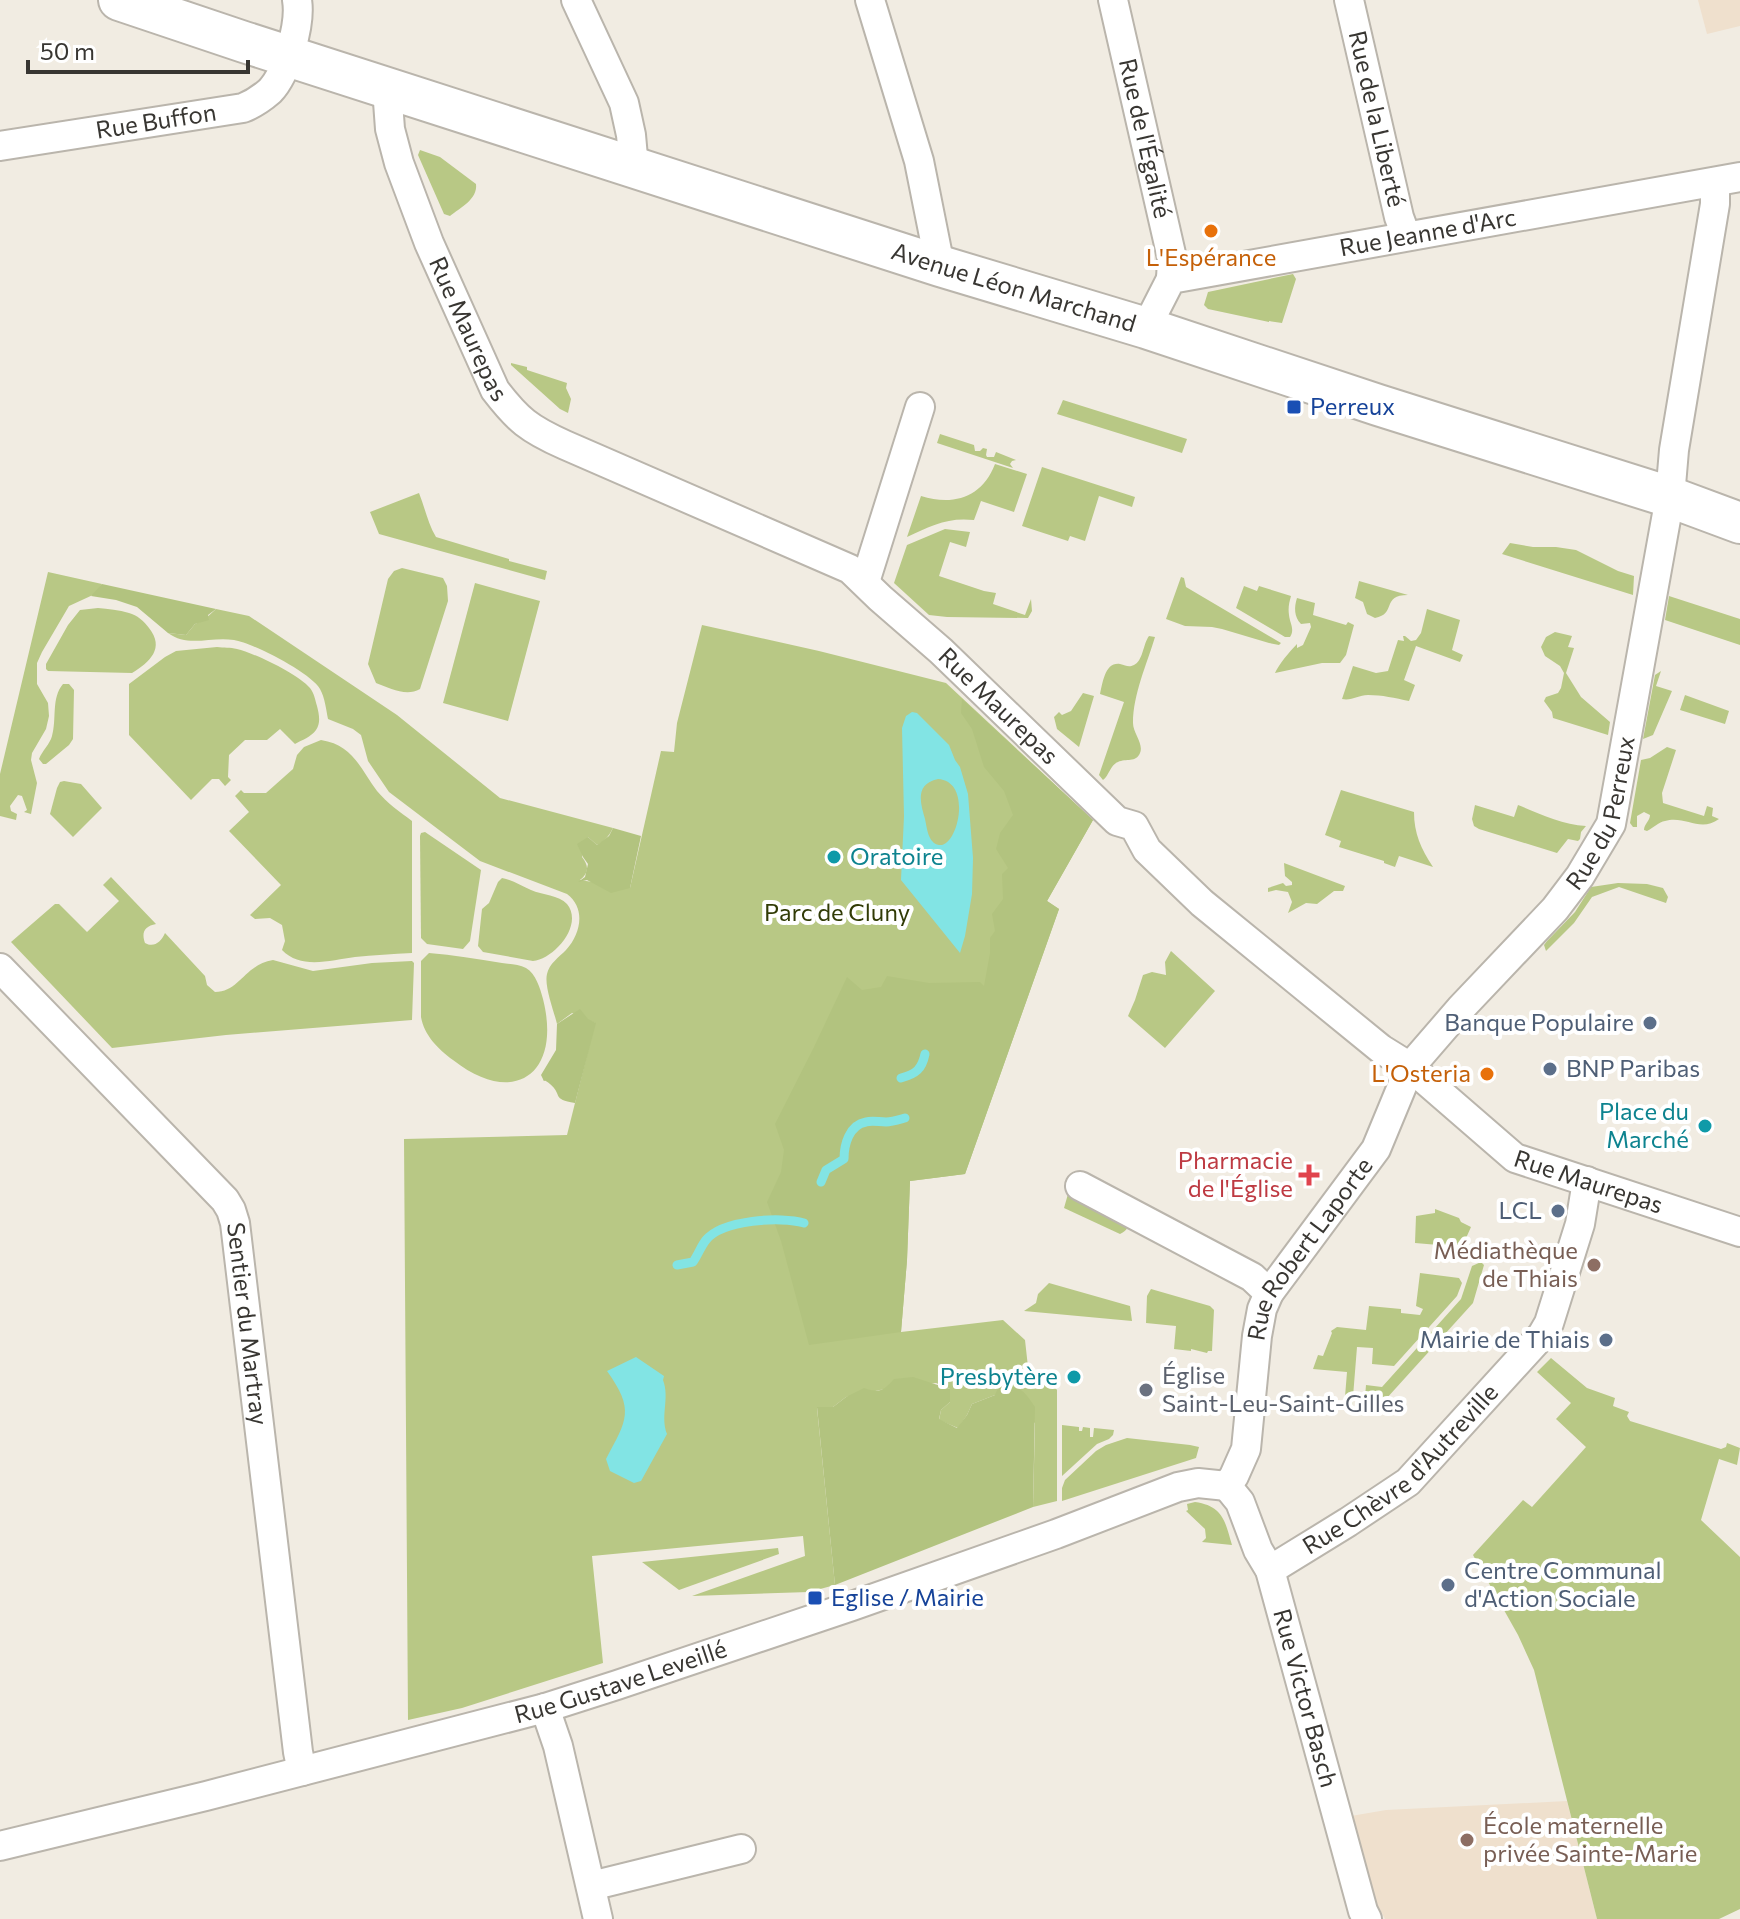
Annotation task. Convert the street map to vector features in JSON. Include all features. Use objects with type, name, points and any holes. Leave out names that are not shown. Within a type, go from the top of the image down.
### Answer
[{"type":"main road","name":"Avenue Léon Marchand","points":[[119,0],[634,168],[1146,328],[1670,497],[1740,523]]},
{"type":"street","name":"Rue Buffon","points":[[0,146],[243,108],[270,90],[283,70],[297,26],[297,0]]},
{"type":"street","points":[[576,0],[624,103],[634,168]]},
{"type":"street","points":[[870,0],[919,161],[940,266]]},
{"type":"street","name":"Rue de l'Égalité","points":[[1113,0],[1172,258],[1171,279]]},
{"type":"street","name":"Rue de la Liberté","points":[[1349,0],[1406,236]]},
{"type":"street","name":"Rue Maurepas","points":[[387,88],[394,149],[429,243],[495,390],[529,428],[850,569],[941,651],[1117,821],[1134,826],[1147,850],[1202,903],[1381,1049],[1410,1067],[1515,1158],[1740,1232]]},
{"type":"street","name":"Rue Jeanne d'Arc","points":[[1171,279],[1727,180]]},
{"type":"street","name":"Rue du Perreux","points":[[1410,1067],[1555,909],[1580,876],[1611,824],[1670,497],[1674,450],[1715,204],[1727,180]]},
{"type":"street","points":[[1146,328],[1171,279]]},
{"type":"street","points":[[865,582],[920,407]]},
{"type":"street","name":"Sentier du Martray","points":[[0,968],[225,1200],[231,1210],[302,1771]]},
{"type":"street","name":"Rue Robert Laporte","points":[[1227,1486],[1246,1449],[1262,1309],[1269,1293],[1376,1149],[1410,1067]]},
{"type":"street","name":"Rue Chèvre d'Autreville","points":[[1270,1570],[1408,1482],[1542,1335],[1549,1323],[1580,1224],[1587,1181]]},
{"type":"street","points":[[1080,1186],[1252,1277],[1269,1293]]},
{"type":"street","name":"Rue Gustave Leveillé","points":[[0,1846],[545,1708],[845,1608],[1056,1534],[1178,1487],[1198,1483],[1227,1486]]},
{"type":"street","name":"Rue Victor Basch","points":[[1227,1486],[1240,1502],[1258,1550],[1270,1570],[1367,1919]]},
{"type":"street","points":[[545,1708],[558,1746],[598,1919]]},
{"type":"street","points":[[591,1886],[741,1849]]},
{"type":"shaded area","points":[[1698,0],[1740,0],[1740,26],[1707,34]]},
{"type":"shaded area","name":"École maternelle privée Sainte-Marie","points":[[1567,1801],[1597,1919],[1385,1919],[1366,1883],[1351,1816],[1386,1810]]},
{"type":"green space","points":[[420,150],[440,157],[476,184],[471,199],[450,216],[444,214],[418,155]]},
{"type":"green space","points":[[1293,274],[1296,279],[1282,323],[1208,309],[1204,305],[1208,292]]},
{"type":"green space","points":[[511,363],[567,383],[571,399],[568,413],[560,409]]},
{"type":"green space","points":[[1063,400],[1187,439],[1182,453],[1057,414]]},
{"type":"green space","points":[[940,434],[974,445],[975,451],[987,449],[987,457],[994,457],[996,452],[1016,460],[1010,464],[1013,468],[937,443]]},
{"type":"green space","points":[[995,464],[1027,474],[1014,512],[981,501],[974,520],[947,521],[907,537],[921,496],[944,500],[965,496],[982,485]]},
{"type":"green space","points":[[1042,467],[1135,497],[1132,507],[1099,496],[1085,541],[1070,536],[1068,541],[1022,526]]},
{"type":"green space","points":[[419,493],[436,537],[547,571],[545,580],[379,534],[370,512]]},
{"type":"green space","points":[[945,529],[970,532],[966,547],[950,542],[939,576],[996,593],[993,604],[1025,615],[1031,599],[1032,611],[1028,618],[929,615],[894,583],[907,545]]},
{"type":"green space","points":[[1510,543],[1576,550],[1634,576],[1633,595],[1502,554]]},
{"type":"green space","points":[[402,568],[443,578],[448,601],[420,689],[409,692],[376,683],[368,664],[388,579],[394,571]]},
{"type":"green space","points":[[48,572],[102,584],[95,594],[69,606],[37,663],[37,684],[48,703],[49,716],[46,729],[32,753],[37,783],[31,814],[24,812],[27,810],[22,796],[18,795],[10,806],[11,811],[17,814],[16,820],[0,816],[0,774]]},
{"type":"green space","points":[[1181,577],[1186,587],[1281,643],[1269,643],[1212,627],[1185,626],[1166,619]]},
{"type":"green space","points":[[1359,581],[1408,595],[1395,598],[1386,613],[1375,618],[1367,614],[1363,602],[1355,598]]},
{"type":"green space","points":[[475,583],[540,601],[508,721],[443,703]]},
{"type":"green space","points":[[102,584],[216,609],[208,615],[209,620],[195,624],[186,635],[168,633],[137,607],[91,596]]},
{"type":"green space","points":[[1244,586],[1257,591],[1259,586],[1291,596],[1290,637],[1236,608]]},
{"type":"green space","points":[[1669,596],[1740,619],[1740,645],[1665,620]]},
{"type":"green space","points":[[1297,598],[1315,603],[1313,615],[1354,625],[1346,655],[1340,663],[1322,663],[1275,673],[1297,644],[1297,648],[1303,645],[1311,627],[1310,623],[1301,624],[1297,618]]},
{"type":"green space","points":[[98,608],[132,614],[145,623],[156,642],[150,659],[132,673],[48,671],[46,664],[68,625],[80,610]]},
{"type":"green space","name":"Parc de Cluny","points":[[216,609],[249,616],[397,715],[500,798],[613,828],[597,845],[588,837],[582,857],[587,869],[580,880],[630,888],[661,751],[674,752],[677,723],[702,625],[946,683],[1093,820],[1047,901],[1059,909],[965,1174],[910,1181],[901,1332],[1003,1320],[1025,1340],[1030,1385],[1053,1385],[1057,1390],[1057,1501],[1033,1507],[1035,1423],[995,1395],[972,1404],[958,1428],[939,1420],[941,1410],[950,1402],[950,1389],[936,1383],[846,1397],[833,1407],[817,1408],[835,1585],[809,1592],[692,1596],[805,1556],[803,1536],[592,1556],[603,1663],[462,1708],[408,1720],[404,1139],[567,1135],[595,1023],[572,1013],[557,1024],[546,979],[550,967],[571,944],[578,929],[579,914],[577,906],[567,894],[480,861],[389,792],[368,761],[361,735],[328,719],[320,689],[305,675],[243,642],[184,640],[168,633],[186,635],[195,624]]},
{"type":"green space","points":[[1427,609],[1460,620],[1452,650],[1463,655],[1460,662],[1416,646],[1404,680],[1415,685],[1409,701],[1373,695],[1342,699],[1353,666],[1376,673],[1388,671],[1398,640],[1404,641],[1405,636],[1411,641],[1416,640]]},
{"type":"green space","points":[[1555,632],[1572,636],[1568,647],[1574,648],[1566,673],[1581,697],[1610,722],[1608,735],[1553,718],[1544,701],[1546,697],[1558,693],[1564,673],[1560,666],[1545,656],[1541,647],[1546,637]]},
{"type":"green space","points":[[1149,636],[1155,637],[1134,712],[1133,727],[1141,746],[1140,753],[1133,759],[1115,763],[1103,780],[1099,775],[1124,702],[1100,694],[1104,679],[1108,669],[1115,664],[1130,666],[1137,663]]},
{"type":"green space","points":[[234,648],[254,655],[304,682],[314,696],[319,724],[312,735],[295,744],[280,729],[267,740],[245,740],[229,755],[228,777],[231,780],[225,786],[219,779],[212,779],[191,800],[129,735],[129,684],[176,651]]},
{"type":"green space","points":[[1661,671],[1656,686],[1672,691],[1653,735],[1643,739],[1655,675]]},
{"type":"green space","points":[[63,684],[69,684],[74,690],[73,739],[43,764],[39,759],[52,736],[57,696]]},
{"type":"green space","points":[[1083,693],[1094,696],[1079,747],[1057,729],[1054,717],[1059,712],[1062,715],[1071,711]]},
{"type":"green space","points":[[1685,695],[1729,711],[1725,724],[1680,710]]},
{"type":"green space","points":[[962,699],[1093,820],[1047,901],[1059,909],[965,1174],[910,1181],[901,1332],[809,1345],[781,1241],[767,1202],[781,1172],[784,1150],[775,1124],[847,977],[862,990],[881,987],[887,976],[929,983],[980,982],[984,986],[990,938],[995,931],[992,914],[1003,899],[1002,874],[1008,868],[996,849],[1000,833],[1013,815],[1004,791],[984,767],[972,729],[961,713]]},
{"type":"green space","points":[[321,740],[348,752],[377,791],[412,821],[412,953],[317,962],[298,960],[282,950],[285,941],[282,925],[270,918],[255,919],[250,915],[281,885],[229,831],[249,812],[235,796],[241,790],[244,793],[266,793],[293,769],[297,755],[304,747]]},
{"type":"green space","points":[[1667,747],[1676,750],[1662,793],[1663,803],[1704,816],[1707,806],[1713,808],[1712,816],[1719,819],[1705,824],[1672,820],[1647,831],[1644,828],[1650,815],[1644,812],[1637,816],[1637,827],[1630,823],[1641,760]]},
{"type":"green space","points":[[64,781],[81,784],[102,808],[73,837],[50,814],[57,788]]},
{"type":"green space","points":[[1341,790],[1414,812],[1419,841],[1433,867],[1399,856],[1395,867],[1339,847],[1341,841],[1325,835]]},
{"type":"green space","points":[[1475,805],[1514,817],[1518,805],[1559,821],[1586,826],[1578,841],[1568,839],[1557,853],[1479,829],[1472,819]]},
{"type":"green space","points":[[613,828],[641,836],[630,888],[611,893],[587,880],[578,882],[585,877],[588,864],[577,844],[588,837],[597,845],[609,836]]},
{"type":"green space","points":[[425,832],[481,870],[470,941],[463,949],[427,944],[421,938],[420,836]]},
{"type":"green space","points":[[1284,863],[1345,886],[1343,891],[1334,891],[1317,904],[1306,903],[1288,913],[1292,902],[1288,892],[1268,892],[1268,888],[1283,883],[1292,885],[1285,876]]},
{"type":"green space","points":[[111,877],[156,924],[145,930],[145,943],[157,943],[165,933],[205,976],[207,985],[215,992],[231,988],[255,967],[273,960],[313,971],[412,961],[412,1020],[112,1048],[11,942],[55,904],[59,904],[87,932],[119,901],[103,885]]},
{"type":"green space","points":[[502,878],[560,899],[571,912],[572,921],[564,940],[541,959],[533,961],[483,952],[478,946],[482,909],[489,903]]},
{"type":"green space","points":[[1618,883],[1663,888],[1668,897],[1666,903],[1619,887],[1592,897],[1574,923],[1546,951],[1544,945],[1575,912],[1591,887]]},
{"type":"green space","points":[[1171,951],[1215,991],[1165,1048],[1128,1016],[1143,975],[1152,972],[1166,975],[1165,962]]},
{"type":"green space","points":[[429,953],[517,965],[532,974],[542,995],[547,1025],[546,1047],[539,1064],[528,1076],[513,1082],[495,1081],[475,1074],[447,1056],[432,1041],[421,1017],[421,961]]},
{"type":"green space","points":[[580,1009],[596,1023],[575,1103],[560,1098],[541,1075],[556,1050],[557,1024]]},
{"type":"green space","points":[[1068,1194],[1127,1219],[1127,1228],[1120,1234],[1064,1208]]},
{"type":"green space","points":[[1435,1209],[1459,1218],[1471,1227],[1462,1247],[1415,1243],[1416,1216],[1435,1213]]},
{"type":"green space","points":[[1481,1262],[1484,1265],[1473,1303],[1386,1399],[1365,1397],[1366,1385],[1382,1387],[1461,1299],[1472,1266]]},
{"type":"green space","points":[[1420,1273],[1459,1278],[1462,1283],[1457,1296],[1394,1366],[1372,1364],[1373,1348],[1357,1347],[1352,1409],[1344,1409],[1347,1372],[1313,1369],[1318,1355],[1323,1356],[1331,1331],[1337,1327],[1366,1330],[1369,1306],[1401,1309],[1401,1313],[1420,1315],[1423,1309],[1416,1306]]},
{"type":"green space","points":[[1049,1283],[1130,1306],[1132,1321],[1024,1311],[1036,1303],[1038,1294]]},
{"type":"green space","points":[[1151,1289],[1210,1306],[1214,1310],[1212,1351],[1174,1349],[1176,1326],[1146,1323],[1147,1296]]},
{"type":"green space","points":[[1551,1358],[1587,1388],[1615,1398],[1613,1406],[1629,1412],[1627,1416],[1630,1421],[1721,1449],[1727,1443],[1740,1448],[1737,1465],[1719,1459],[1701,1520],[1740,1557],[1740,1909],[1719,1919],[1597,1919],[1534,1670],[1473,1555],[1523,1500],[1532,1507],[1586,1447],[1556,1419],[1571,1403],[1537,1372]]},
{"type":"green space","points":[[913,1377],[950,1389],[950,1402],[941,1410],[939,1419],[957,1428],[972,1404],[995,1395],[999,1386],[1024,1392],[1035,1407],[1033,1507],[835,1585],[817,1407],[833,1407],[864,1388],[878,1391],[894,1379]]},
{"type":"green space","points":[[1062,1425],[1079,1427],[1079,1431],[1083,1427],[1090,1428],[1090,1437],[1093,1437],[1094,1428],[1114,1430],[1109,1439],[1097,1444],[1062,1476]]},
{"type":"green space","points":[[1127,1438],[1199,1447],[1196,1458],[1062,1501],[1065,1480],[1096,1451]]},
{"type":"green space","points":[[1195,1502],[1217,1511],[1225,1522],[1232,1545],[1202,1542],[1206,1538],[1205,1529],[1186,1511],[1187,1504]]},
{"type":"green space","points":[[778,1548],[779,1554],[679,1590],[642,1562]]},
{"type":"water","points":[[917,713],[949,745],[968,794],[973,858],[972,894],[960,953],[901,880],[904,816],[902,728],[906,716]],"holes":[[[938,779],[949,783],[956,791],[959,814],[952,836],[939,845],[929,835],[921,794],[931,781]]]},
{"type":"water","points":[[636,1357],[664,1376],[667,1434],[641,1481],[634,1483],[610,1471],[606,1459],[625,1415],[622,1396],[607,1371]]},
{"type":"waterway","points":[[901,1078],[918,1070],[925,1054]]},
{"type":"waterway","points":[[821,1182],[826,1170],[844,1159],[846,1142],[855,1127],[868,1121],[888,1122],[905,1118]]},
{"type":"waterway","points":[[677,1265],[693,1262],[706,1240],[725,1228],[767,1220],[804,1223]]},
{"type":"place","name":"L'Espérance","points":[[1211,231]]},
{"type":"place","name":"Perreux","points":[[1294,407]]},
{"type":"place","name":"Oratoire","points":[[834,857]]},
{"type":"place","name":"Banque Populaire","points":[[1650,1023]]},
{"type":"place","name":"BNP Paribas","points":[[1550,1069]]},
{"type":"place","name":"L'Osteria","points":[[1487,1074]]},
{"type":"place","name":"Place du Marché","points":[[1705,1126]]},
{"type":"place","name":"Pharmacie de l'Église","points":[[1309,1175]]},
{"type":"place","name":"LCL","points":[[1558,1211]]},
{"type":"place","name":"Médiathèque de Thiais","points":[[1594,1265]]},
{"type":"place","name":"Mairie de Thiais","points":[[1606,1340]]},
{"type":"place","name":"Presbytère","points":[[1074,1377]]},
{"type":"place","name":"Église Saint-Leu-Saint-Gilles","points":[[1146,1390]]},
{"type":"place","name":"Centre Communal d'Action Sociale","points":[[1448,1585]]},
{"type":"place","name":"Eglise / Mairie","points":[[815,1598]]},
{"type":"place","name":"École maternelle privée Sainte-Marie","points":[[1467,1840]]}]
